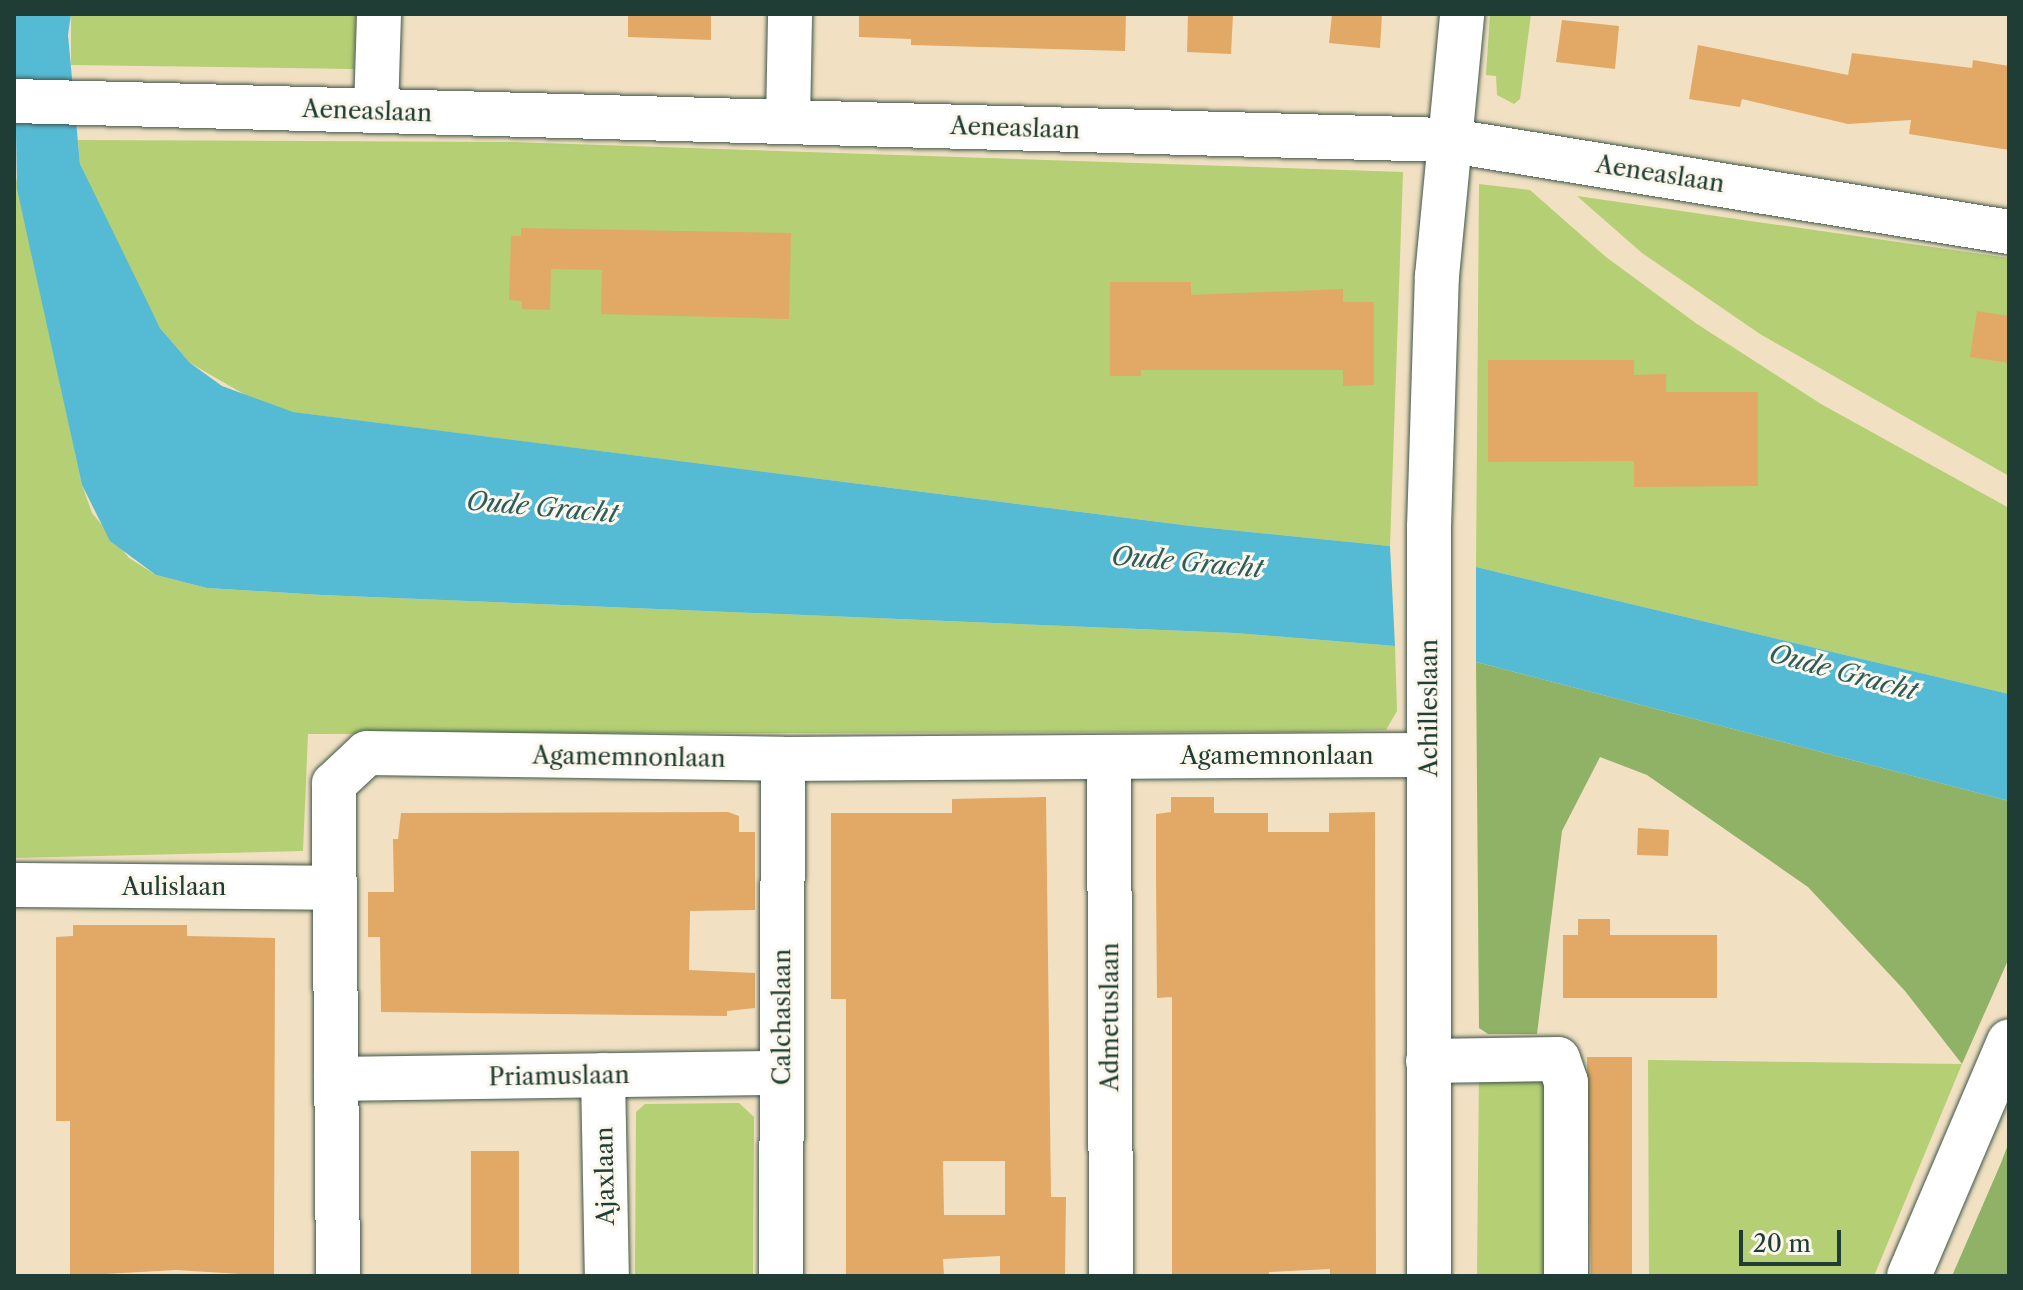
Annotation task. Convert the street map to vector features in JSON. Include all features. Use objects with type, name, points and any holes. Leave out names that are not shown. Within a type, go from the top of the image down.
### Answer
[{"type":"street","points":[[376,111],[379,14]]},
{"type":"street","points":[[788,122],[790,14]]},
{"type":"street","name":"Achilleslaan","points":[[1429,1276],[1429,527],[1446,140],[1462,14]]},
{"type":"street","name":"Aeneaslaan","points":[[14,101],[1446,140],[2009,232]]},
{"type":"street","name":"Agamemnonlaan","points":[[338,1276],[334,784],[367,753],[783,759],[1428,755]]},
{"type":"street","name":"Admetuslaan","points":[[1109,758],[1111,1276]]},
{"type":"street","name":"Calchaslaan","points":[[781,1276],[783,759]]},
{"type":"street","name":"Aulislaan","points":[[14,885],[335,888]]},
{"type":"street","points":[[1909,1276],[2009,1041]]},
{"type":"street","points":[[1428,1061],[1558,1059],[1566,1082],[1566,1276]]},
{"type":"street","name":"Priamuslaan","points":[[336,1079],[782,1073]]},
{"type":"street","name":"Ajaxlaan","points":[[603,1075],[607,1276]]},
{"type":"green space","points":[[71,14],[356,14],[354,69],[71,65]]},
{"type":"green space","points":[[1490,14],[1531,14],[1520,99],[1514,104],[1497,95],[1496,76],[1486,75]]},
{"type":"green space","points":[[78,140],[512,142],[1403,172],[1390,546],[1191,526],[292,412],[256,401],[190,363],[160,328],[105,222],[80,164]]},
{"type":"green space","points":[[14,168],[82,485],[92,513],[129,558],[156,575],[207,588],[322,595],[1235,633],[1395,646],[1397,711],[1386,730],[1301,732],[308,734],[303,851],[14,858]]},
{"type":"green space","points":[[1479,184],[1530,190],[1606,257],[1697,324],[1821,404],[2009,508],[2009,694],[1476,567]]},
{"type":"green space","points":[[1577,196],[2009,258],[2009,476],[1760,334],[1642,253]]},
{"type":"green space","points":[[1476,662],[2009,801],[2009,958],[1962,1064],[1905,991],[1808,887],[1647,775],[1600,757],[1562,831],[1537,1034],[1488,1034],[1479,1028]]},
{"type":"green space","points":[[1648,1060],[1962,1064],[1874,1276],[1649,1276]]},
{"type":"green space","points":[[1479,1071],[1549,1071],[1551,1276],[1477,1276]]},
{"type":"green space","points":[[739,1103],[754,1117],[753,1276],[635,1276],[636,1112],[645,1104]]},
{"type":"green space","points":[[2009,1142],[2009,1276],[1952,1276],[2001,1163]]},
{"type":"water","name":"Oude Gracht","points":[[14,14],[71,14],[68,35],[80,164],[160,328],[190,363],[222,386],[293,412],[1191,526],[1390,546],[1395,646],[1235,633],[322,595],[207,588],[156,575],[110,541],[82,485],[17,189]]},
{"type":"water","name":"Oude Gracht","points":[[1476,567],[2009,694],[2009,801],[1476,662]]},
{"type":"building","points":[[628,14],[711,14],[711,40],[628,37]]},
{"type":"building","points":[[859,14],[1126,14],[1125,51],[911,45],[911,39],[859,37]]},
{"type":"building","points":[[1188,14],[1233,14],[1231,54],[1187,52]]},
{"type":"building","points":[[1332,14],[1382,14],[1380,48],[1329,43]]},
{"type":"building","points":[[1562,20],[1619,26],[1615,69],[1556,62]]},
{"type":"building","points":[[1698,45],[1848,75],[1852,53],[1972,68],[1973,60],[2009,66],[2009,150],[1909,134],[1911,120],[1848,124],[1742,99],[1740,107],[1689,99]]},
{"type":"building","points":[[521,228],[791,233],[789,319],[601,314],[602,270],[551,269],[550,310],[522,309],[522,301],[509,300],[511,236],[521,236]]},
{"type":"building","points":[[1110,282],[1191,282],[1191,295],[1343,289],[1343,302],[1374,302],[1374,385],[1343,386],[1343,370],[1141,370],[1141,376],[1110,376]]},
{"type":"building","points":[[1977,311],[2009,316],[2009,363],[1970,357]]},
{"type":"building","points":[[1488,360],[1634,360],[1634,375],[1666,374],[1666,392],[1758,392],[1758,486],[1634,487],[1634,461],[1488,462]]},
{"type":"building","points":[[1046,797],[1051,1197],[1066,1197],[1065,1276],[1000,1276],[1000,1256],[943,1259],[944,1276],[846,1276],[846,999],[831,999],[831,813],[952,813],[952,799]],"holes":[[[943,1161],[1005,1161],[1005,1215],[944,1215]]]},
{"type":"building","points":[[1171,797],[1214,797],[1214,813],[1268,813],[1268,832],[1329,832],[1329,813],[1375,812],[1376,1276],[1330,1276],[1330,1269],[1269,1272],[1269,1276],[1172,1276],[1172,997],[1157,998],[1156,875],[1156,814],[1171,812]]},
{"type":"building","points":[[728,812],[739,816],[739,832],[755,832],[755,910],[690,911],[689,970],[755,973],[755,1008],[727,1011],[727,1016],[381,1012],[380,937],[368,937],[368,892],[394,892],[393,839],[398,839],[401,813]]},
{"type":"building","points":[[1638,828],[1669,830],[1668,856],[1637,855]]},
{"type":"building","points":[[1578,919],[1610,919],[1610,935],[1717,935],[1717,998],[1563,998],[1563,935],[1578,935]]},
{"type":"building","points":[[73,925],[187,925],[187,936],[275,938],[274,1276],[176,1270],[70,1276],[70,1121],[56,1121],[56,937],[73,936]]},
{"type":"building","points":[[1587,1057],[1632,1057],[1632,1276],[1591,1276]]},
{"type":"building","points":[[471,1151],[519,1151],[519,1276],[471,1276]]}]
